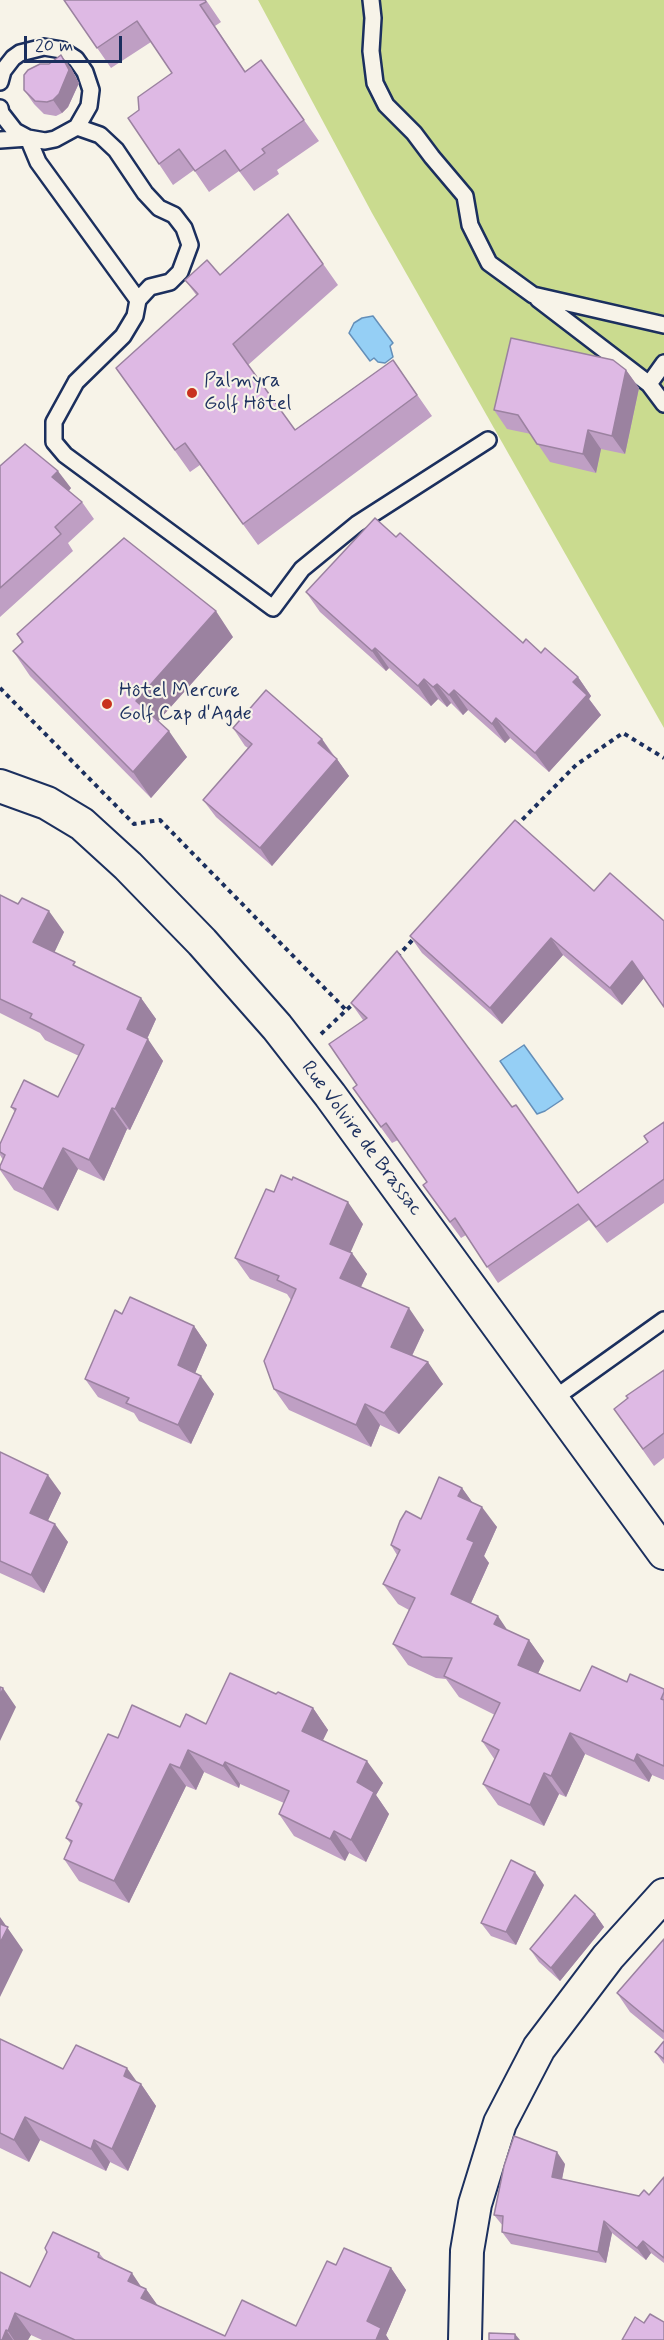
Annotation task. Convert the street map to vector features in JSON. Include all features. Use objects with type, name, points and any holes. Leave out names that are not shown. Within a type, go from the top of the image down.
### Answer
[{"type":"street","name":"Rue Volvire de Brassac","points":[[0,786],[47,803],[81,824],[128,866],[202,942],[330,1095],[664,1553]]},
{"type":"street","points":[[465,2340],[467,2251],[475,2204],[500,2123],[539,2048],[608,1957],[664,1895]]},
{"type":"lane","points":[[370,0],[373,18],[371,51],[375,83],[386,105],[414,133],[465,196],[470,225],[489,263],[650,384],[664,404]]},
{"type":"lane","points":[[0,82],[3,71],[20,53],[44,47],[62,50],[76,59],[85,72],[91,90],[86,114],[77,127],[55,140],[28,138],[0,140]]},
{"type":"lane","points":[[0,108],[1,113],[15,131],[28,138],[38,162],[138,300]]},
{"type":"lane","points":[[77,127],[100,135],[116,150],[145,193],[159,208],[174,215],[184,228],[189,245],[180,273],[170,282],[150,287],[138,300],[135,316],[123,336],[76,382],[54,422],[54,442],[65,455],[273,608],[302,569],[357,524],[488,440]]},
{"type":"lane","points":[[533,295],[664,325]]},
{"type":"lane","points":[[650,384],[664,363]]},
{"type":"lane","points":[[552,1400],[664,1320]]},
{"type":"path","points":[[0,688],[134,824],[160,820],[347,1011]]},
{"type":"path","points":[[510,833],[576,765],[623,733],[664,758]]},
{"type":"path","points":[[393,960],[417,935]]},
{"type":"path","points":[[298,1054],[363,994]]},
{"type":"green space","points":[[258,0],[664,0],[664,728],[372,213]]},
{"type":"water","points":[[373,316],[393,343],[390,346],[393,357],[385,363],[378,362],[374,358],[370,361],[349,333],[354,323],[362,318]]},
{"type":"water","points":[[524,1045],[563,1099],[537,1114],[500,1061]]},
{"type":"building","points":[[64,0],[205,0],[206,2],[200,5],[245,72],[261,60],[304,120],[262,149],[265,153],[240,171],[225,150],[195,171],[179,149],[159,164],[128,118],[139,110],[138,97],[172,73],[137,21],[97,48]]},
{"type":"building","points":[[61,55],[69,70],[59,94],[47,102],[35,101],[24,90],[24,75],[28,70],[40,64],[49,64]]},
{"type":"building","points":[[288,214],[323,264],[233,344],[295,430],[393,360],[417,395],[243,524],[185,443],[175,450],[116,368],[198,294],[185,280],[207,260],[220,275]]},
{"type":"building","points":[[511,338],[613,360],[626,370],[612,436],[588,430],[583,454],[537,444],[518,415],[494,410]]},
{"type":"building","points":[[25,444],[58,471],[52,477],[82,502],[55,527],[61,534],[0,588],[0,466]]},
{"type":"building","points":[[375,518],[396,537],[400,533],[523,643],[526,639],[541,653],[545,648],[578,677],[573,682],[587,695],[535,753],[496,718],[492,724],[454,690],[449,695],[437,684],[433,687],[424,679],[418,686],[375,648],[372,651],[306,592]]},
{"type":"building","points":[[124,538],[216,611],[136,701],[169,731],[133,772],[13,651],[23,642],[17,634]]},
{"type":"building","points":[[266,690],[322,739],[318,743],[337,759],[260,848],[203,800],[252,744],[233,728]]},
{"type":"building","points":[[515,820],[594,891],[610,873],[664,921],[664,1007],[632,961],[610,988],[551,938],[490,1008],[410,936]]},
{"type":"building","points":[[0,895],[18,904],[22,898],[49,911],[33,942],[75,962],[73,965],[141,998],[127,1029],[148,1039],[115,1109],[112,1108],[89,1160],[63,1148],[43,1189],[0,1169],[5,1155],[0,1152],[0,1144],[16,1109],[11,1107],[24,1080],[58,1097],[84,1045],[30,1018],[32,1014],[0,999]]},
{"type":"building","points":[[397,951],[512,1107],[516,1105],[578,1193],[648,1142],[644,1136],[664,1122],[664,1179],[596,1227],[578,1204],[487,1267],[455,1218],[450,1222],[423,1185],[427,1182],[386,1123],[381,1127],[353,1088],[357,1085],[329,1044],[367,1018],[351,1003]]},
{"type":"building","points":[[281,1175],[292,1180],[293,1177],[348,1202],[330,1244],[352,1253],[340,1278],[409,1308],[391,1347],[428,1362],[384,1413],[365,1404],[356,1425],[274,1389],[264,1361],[296,1289],[277,1280],[279,1276],[235,1258],[266,1189],[274,1192]]},
{"type":"building","points":[[130,1297],[194,1326],[178,1365],[201,1376],[178,1425],[126,1403],[129,1398],[85,1379],[115,1310],[122,1314]]},
{"type":"building","points":[[664,1370],[664,1433],[643,1449],[614,1409],[628,1398],[626,1396]]},
{"type":"building","points":[[0,1452],[48,1475],[30,1513],[55,1524],[31,1575],[0,1561]]},
{"type":"building","points":[[439,1477],[462,1488],[458,1496],[482,1507],[467,1539],[474,1542],[451,1594],[498,1616],[494,1624],[529,1640],[518,1665],[580,1691],[592,1666],[627,1682],[630,1674],[664,1689],[661,1699],[664,1700],[664,1766],[637,1754],[634,1761],[570,1733],[551,1776],[544,1773],[530,1805],[483,1784],[499,1750],[482,1741],[500,1703],[444,1676],[452,1658],[422,1657],[393,1644],[415,1598],[383,1584],[400,1550],[391,1545],[400,1521],[406,1511],[421,1519]]},
{"type":"building","points":[[230,1673],[313,1708],[302,1731],[367,1761],[357,1782],[374,1792],[351,1840],[334,1831],[330,1839],[279,1814],[289,1791],[225,1762],[223,1766],[188,1750],[180,1768],[170,1764],[114,1881],[64,1859],[72,1841],[66,1838],[82,1804],[76,1801],[108,1734],[118,1738],[132,1705],[180,1727],[186,1714],[206,1724]]},
{"type":"building","points":[[511,1860],[535,1872],[506,1932],[481,1923]]},
{"type":"building","points":[[575,1895],[595,1914],[551,1968],[530,1949]]},
{"type":"building","points":[[0,1924],[8,1927],[0,1943]]},
{"type":"building","points":[[664,1939],[664,2032],[617,1993]]},
{"type":"building","points":[[0,2039],[63,2069],[76,2045],[127,2068],[124,2076],[141,2084],[112,2149],[94,2140],[91,2149],[25,2117],[14,2140],[0,2133]]},
{"type":"building","points":[[664,2041],[664,2059],[655,2052]]},
{"type":"building","points":[[514,2136],[557,2152],[552,2177],[639,2196],[644,2190],[649,2195],[664,2177],[664,2258],[643,2241],[637,2248],[604,2221],[598,2252],[502,2232],[503,2216],[494,2215],[504,2166]]},
{"type":"building","points":[[53,2232],[99,2253],[98,2257],[132,2273],[128,2281],[146,2289],[141,2298],[225,2336],[242,2300],[296,2326],[327,2261],[336,2265],[344,2248],[391,2268],[367,2321],[381,2328],[376,2340],[75,2340],[15,2313],[8,2331],[6,2330],[0,2340],[0,2272],[30,2287],[47,2252],[45,2248]]},
{"type":"building","points":[[650,2314],[664,2322],[664,2340],[622,2340],[635,2317],[644,2323]]},
{"type":"building","points":[[489,2333],[515,2334],[515,2340],[489,2340]]},
{"type":"place","name":"Palmyra Golf Hôtel","points":[[192,393]]},
{"type":"place","name":"Hôtel Mercure Golf Cap d'Agde","points":[[107,704]]}]
